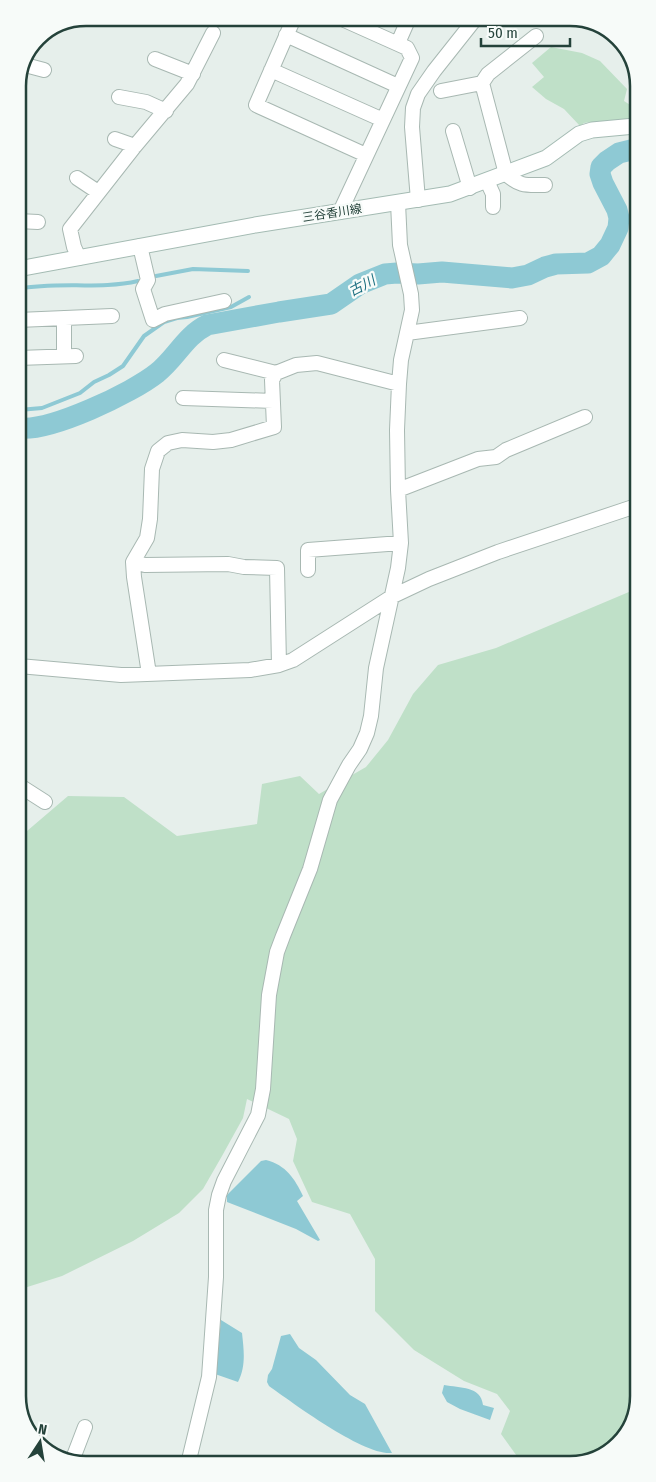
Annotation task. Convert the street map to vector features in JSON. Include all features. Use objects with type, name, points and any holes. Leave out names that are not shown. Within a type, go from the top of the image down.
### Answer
[{"type":"main road","name":"三谷香川線","points":[[26,268],[255,225],[450,194],[546,158],[579,134],[592,130],[630,126]]},
{"type":"street","points":[[290,26],[256,105],[366,155]]},
{"type":"street","points":[[340,212],[412,58],[407,48],[359,26]]},
{"type":"street","points":[[398,43],[405,26]]},
{"type":"street","points":[[418,200],[412,127],[413,108],[418,94],[470,26]]},
{"type":"street","points":[[79,258],[74,247],[70,228],[194,74],[213,33]]},
{"type":"street","points":[[286,35],[398,86]]},
{"type":"street","points":[[441,91],[482,83],[488,74],[536,36]]},
{"type":"street","points":[[155,58],[194,74]]},
{"type":"street","points":[[30,66],[44,70]]},
{"type":"street","points":[[271,70],[383,120]]},
{"type":"street","points":[[482,83],[506,174],[516,183],[545,185]]},
{"type":"street","points":[[119,97],[146,102],[166,111]]},
{"type":"street","points":[[453,131],[470,188]]},
{"type":"street","points":[[115,139],[135,146]]},
{"type":"street","points":[[77,178],[98,192]]},
{"type":"street","points":[[488,181],[493,194],[493,207]]},
{"type":"street","points":[[190,1456],[209,1377],[216,1278],[216,1210],[219,1195],[224,1181],[258,1115],[262,1089],[269,995],[278,952],[310,869],[330,800],[360,749],[367,733],[371,716],[376,668],[393,596],[401,543],[397,430],[399,384],[401,360],[412,310],[411,294],[400,245],[398,203]]},
{"type":"street","points":[[26,221],[38,222]]},
{"type":"street","points":[[140,246],[148,280],[143,289],[153,320],[165,314],[224,301]]},
{"type":"street","points":[[26,320],[112,316]]},
{"type":"street","points":[[26,358],[70,356],[64,318]]},
{"type":"street","points":[[407,333],[520,318]]},
{"type":"street","points":[[224,360],[276,373],[296,365],[316,363],[399,384]]},
{"type":"street","points":[[150,674],[133,562],[147,538],[150,519],[152,469],[158,451],[168,443],[182,440],[213,442],[232,440],[274,427],[272,380],[276,373]]},
{"type":"street","points":[[183,398],[273,401]]},
{"type":"street","points":[[398,490],[478,459],[496,458],[506,450],[585,417]]},
{"type":"street","points":[[26,666],[121,675],[250,670],[279,665],[293,660],[393,596],[429,578],[498,552],[630,508]]},
{"type":"street","points":[[308,570],[308,550],[401,543]]},
{"type":"street","points":[[133,562],[145,565],[228,564],[244,567],[277,568],[279,665]]},
{"type":"street","points":[[26,790],[45,802]]},
{"type":"street","points":[[74,1455],[85,1427]]},
{"type":"green space","points":[[551,47],[582,53],[600,61],[627,89],[624,101],[630,105],[630,122],[590,122],[580,126],[564,109],[546,99],[532,87],[544,77],[532,63]]},
{"type":"green space","points":[[630,592],[630,1395],[627,1415],[622,1426],[600,1448],[581,1455],[517,1456],[501,1434],[510,1411],[497,1394],[464,1381],[414,1350],[375,1311],[375,1259],[350,1214],[312,1202],[293,1161],[297,1139],[289,1119],[247,1099],[243,1118],[203,1189],[179,1213],[133,1241],[62,1276],[26,1287],[26,832],[68,796],[124,797],[177,836],[257,824],[262,784],[300,776],[319,794],[366,767],[388,740],[413,694],[438,665],[496,648]]},
{"type":"water","points":[[266,1160],[279,1165],[293,1178],[303,1196],[297,1201],[320,1240],[318,1241],[296,1229],[227,1202],[227,1195],[261,1161]]},
{"type":"water","points":[[221,1320],[242,1333],[244,1352],[241,1376],[238,1382],[215,1374]]},
{"type":"water","points":[[290,1334],[299,1348],[316,1360],[350,1395],[365,1404],[392,1453],[380,1452],[347,1438],[269,1386],[267,1382],[268,1375],[272,1369],[281,1336]]},
{"type":"water","points":[[444,1385],[469,1389],[478,1394],[483,1405],[494,1408],[490,1420],[447,1402],[442,1393]]},
{"type":"waterway","name":"古川","points":[[26,428],[33,428],[70,418],[129,391],[157,373],[193,335],[207,325],[331,304],[360,284],[385,274],[442,272],[512,278],[528,275],[556,264],[588,263],[601,256],[610,245],[618,228],[619,218],[617,210],[603,183],[600,174],[601,167],[619,153],[630,150]]},
{"type":"waterway","points":[[156,276],[193,269],[248,271]]},
{"type":"waterway","points":[[26,288],[108,285],[138,281]]},
{"type":"waterway","points":[[26,409],[42,408],[80,393],[94,382],[109,375],[123,366],[144,336],[164,322],[231,307],[249,297]]}]
